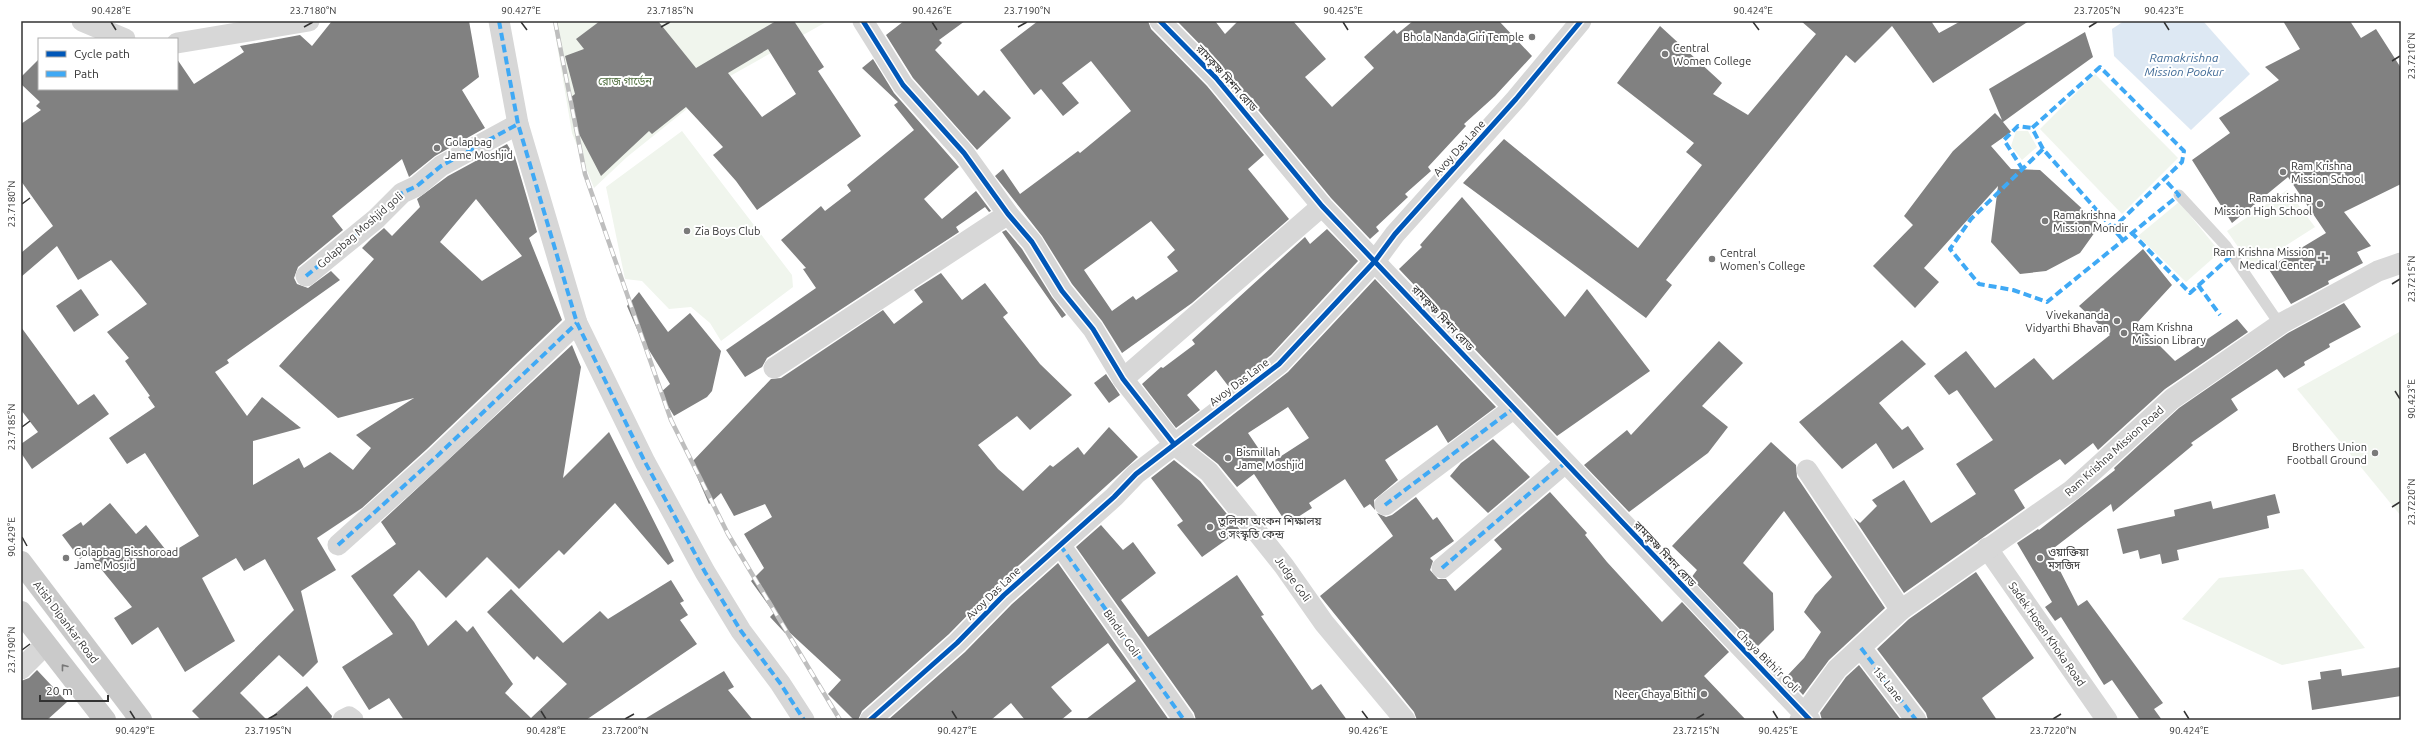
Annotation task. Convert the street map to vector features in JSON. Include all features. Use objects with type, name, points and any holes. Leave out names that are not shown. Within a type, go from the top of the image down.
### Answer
[{"type":"main road","name":"Atish Dipankar Road","points":[[21,562],[141,720]]},
{"type":"main road","points":[[21,612],[105,720]]},
{"type":"street","points":[[82,21],[123,38]]},
{"type":"street","points":[[178,43],[309,21]]},
{"type":"street","points":[[499,21],[518,124],[577,323],[645,462],[705,572],[741,631],[780,683],[804,720]]},
{"type":"street","name":"Judge Goli","points":[[863,21],[903,84],[964,153],[1008,214],[1032,242],[1062,291],[1093,329],[1123,380],[1174,444],[1209,472],[1284,566],[1324,622],[1405,720]]},
{"type":"street","name":"রামকৃষ্ণ মিশন রোড","points":[[1160,21],[1216,78],[1322,206],[1718,624]]},
{"type":"street","name":"Avoy Das Lane","points":[[870,720],[957,643],[1004,595],[1114,497],[1136,474],[1279,364],[1375,261],[1395,234],[1516,99],[1582,21]]},
{"type":"street","name":"Golapbag Moshjid goli","points":[[306,276],[376,219],[402,193],[416,186],[441,166],[518,124]]},
{"type":"street","points":[[1123,380],[1322,206]]},
{"type":"street","points":[[774,368],[1008,214]]},
{"type":"street","name":"Ram Krishna Mission Road","points":[[1805,717],[1835,671],[1900,610],[2072,490],[2172,399],[2282,323],[2378,271],[2401,263]]},
{"type":"street","points":[[338,545],[441,453],[577,323]]},
{"type":"street","points":[[1385,505],[1514,408]]},
{"type":"street","points":[[1442,568],[1565,463]]},
{"type":"street","points":[[1807,470],[1900,610]]},
{"type":"street","name":"Bindur Goli","points":[[1060,545],[1184,720]]},
{"type":"street","name":"Sadek Hosen Khoka Road","points":[[1987,548],[2107,720]]},
{"type":"street","name":"Chaya Bithi'r Goli","points":[[1718,624],[1805,717]]},
{"type":"street","points":[[21,669],[46,644]]},
{"type":"street","name":"1st Lane","points":[[1860,648],[1916,720]]},
{"type":"street","points":[[343,720],[348,717],[353,720]]},
{"type":"lane","points":[[2178,195],[2226,246],[2282,323]]},
{"type":"green space","name":"রোজ গার্ডেন","points":[[553,21],[828,21],[723,80],[627,157],[594,188],[572,133]]},
{"type":"green space","points":[[2095,74],[2178,158],[2122,214],[2040,129]]},
{"type":"green space","name":"Zia Boys Club","points":[[682,131],[792,275],[793,287],[721,341],[710,323],[691,307],[669,309],[642,281],[625,279],[606,187]]},
{"type":"green space","points":[[2016,131],[2028,131],[2037,147],[2022,160],[2011,146]]},
{"type":"green space","points":[[2287,190],[2315,227],[2252,267],[2227,231]]},
{"type":"green space","points":[[2179,202],[2220,252],[2186,282],[2138,236]]},
{"type":"green space","name":"Brothers Union Football Ground","points":[[2401,331],[2401,516],[2297,389]]},
{"type":"green space","points":[[2303,569],[2365,648],[2282,665],[2182,619],[2219,578]]},
{"type":"water","name":"Ramakrishna Mission Pookur","points":[[2124,21],[2203,21],[2250,74],[2191,130],[2114,56],[2112,29]]},
{"type":"building","points":[[332,21],[469,21],[479,77],[462,90],[485,128],[435,156],[409,177],[402,159],[332,216],[343,230],[298,267],[294,278],[297,284],[308,288],[331,271],[340,280],[227,360],[229,363],[215,372],[247,416],[262,397],[301,428],[253,441],[253,485],[299,458],[304,468],[330,452],[353,470],[371,448],[356,435],[414,398],[338,418],[279,366],[374,259],[362,248],[371,239],[384,228],[392,236],[420,207],[417,199],[448,176],[507,144],[515,157],[537,232],[529,238],[562,320],[427,449],[362,508],[317,538],[336,570],[301,591],[318,662],[303,677],[279,655],[240,693],[267,720],[201,720],[192,711],[294,610],[265,559],[244,571],[236,558],[202,578],[235,641],[185,672],[158,627],[132,645],[114,618],[132,607],[88,553],[80,559],[62,535],[81,522],[83,526],[110,503],[136,534],[146,525],[169,554],[199,536],[145,453],[127,464],[109,438],[155,407],[148,397],[150,396],[125,361],[129,358],[107,332],[147,304],[111,260],[78,280],[57,246],[21,277],[21,253],[53,226],[21,181],[21,124],[41,110],[36,106],[40,102],[21,84],[21,77],[38,60],[38,90],[178,90],[178,60],[194,84],[244,52],[240,46],[300,35],[312,46]],"holes":[[[476,199],[522,256],[482,281],[440,242]]]},
{"type":"building","points":[[600,21],[658,21],[696,68],[776,21],[794,21],[824,67],[818,71],[861,136],[757,210],[736,181],[713,155],[723,147],[686,107],[652,134],[649,131],[601,176],[578,132],[571,97],[575,94],[565,56],[584,49],[576,39]],"holes":[[[768,49],[796,94],[762,117],[728,73]]]},
{"type":"building","points":[[904,21],[965,21],[939,40],[942,43],[935,50],[978,96],[984,90],[1011,118],[977,150],[913,78],[886,35]]},
{"type":"building","points":[[1038,21],[1148,21],[1151,29],[1207,86],[1264,155],[1248,169],[1289,219],[1192,303],[1122,353],[1102,321],[1072,284],[1042,236],[995,176],[1003,169],[1020,194],[1078,151],[1080,153],[1131,111],[1091,61],[1062,83],[1079,103],[1063,116],[1041,89],[1034,95],[1000,50]],"holes":[[[1151,221],[1175,250],[1167,257],[1178,271],[1136,300],[1133,296],[1112,311],[1084,270]]]},
{"type":"building","points":[[1177,21],[1215,21],[1225,34],[1238,21],[1293,21],[1326,59],[1305,77],[1332,107],[1374,68],[1364,57],[1394,30],[1397,34],[1413,21],[1499,21],[1532,56],[1495,96],[1464,124],[1466,126],[1428,167],[1431,171],[1405,194],[1408,197],[1376,227],[1379,231],[1370,239],[1331,198],[1225,70]]},
{"type":"building","points":[[1801,21],[1931,21],[1939,33],[1961,21],[2029,21],[1933,83],[1892,26],[1855,63],[1846,55],[1666,280],[1672,285],[1646,318],[1463,183],[1504,139],[1638,248],[1702,165],[1686,152],[1694,143],[1617,83],[1660,26],[1722,83],[1713,94],[1748,115],[1816,34]]},
{"type":"building","points":[[2283,21],[2350,21],[2361,38],[2376,29],[2401,68],[2401,184],[2344,212],[2371,246],[2357,252],[2363,263],[2328,281],[2329,284],[2291,304],[2268,268],[2326,233],[2288,177],[2232,223],[2192,160],[2230,133],[2219,118],[2279,80],[2265,67],[2300,49]]},
{"type":"building","points":[[2085,32],[2093,57],[2003,122],[2011,132],[1991,146],[2011,169],[2040,170],[2100,225],[2080,253],[2046,271],[2020,274],[1991,242],[1998,186],[1924,268],[1939,282],[1915,308],[1873,266],[1913,225],[1904,216],[1953,151],[1995,113],[2002,120],[1989,89]]},
{"type":"building","points":[[873,59],[894,93],[959,167],[924,199],[942,219],[976,191],[991,211],[989,212],[985,207],[956,227],[959,232],[767,358],[762,367],[745,377],[726,350],[816,288],[803,269],[806,268],[781,240],[821,206],[825,211],[851,191],[847,185],[914,130],[894,105],[898,102],[862,68]]},
{"type":"building","points":[[1462,197],[1565,317],[1587,289],[1650,371],[1557,436],[1399,269],[1422,247],[1420,245]]},
{"type":"building","points":[[1327,229],[1358,261],[1271,355],[1229,387],[1216,370],[1187,395],[1200,410],[1176,428],[1142,384],[1161,367],[1163,368],[1195,344],[1192,340],[1305,237],[1310,244]]},
{"type":"building","points":[[1006,230],[1022,249],[1052,297],[1066,315],[1062,318],[1002,232]]},
{"type":"building","points":[[2143,249],[2172,285],[2137,323],[2175,361],[2237,319],[2248,332],[2165,389],[2098,450],[2093,443],[2065,465],[2060,459],[2014,490],[2025,508],[1904,593],[1854,518],[1860,523],[1877,506],[1872,500],[1904,480],[1931,523],[1976,494],[1956,464],[1993,440],[1957,390],[1949,395],[1934,376],[1966,351],[1995,388],[2034,358],[2053,380],[2110,335],[2079,306]]},
{"type":"building","points":[[941,273],[962,300],[985,283],[1008,313],[1003,317],[1040,364],[1072,395],[1030,430],[1017,416],[978,445],[998,469],[1023,491],[1050,465],[1053,467],[1078,447],[1084,455],[1109,427],[1138,457],[996,586],[949,634],[862,711],[858,720],[854,720],[828,694],[841,680],[788,631],[785,633],[770,617],[774,613],[751,581],[764,568],[744,534],[772,517],[765,504],[734,516],[721,493],[709,504],[691,463],[771,379],[781,378],[883,310],[894,324],[923,302],[914,290]]},
{"type":"building","points":[[1375,279],[1496,407],[1448,443],[1437,425],[1385,460],[1398,480],[1374,500],[1375,510],[1370,504],[1364,508],[1345,479],[1309,503],[1312,508],[1287,524],[1254,474],[1237,487],[1218,464],[1194,445],[1288,372]],"holes":[[[1288,407],[1309,438],[1269,464],[1248,433]]]},
{"type":"building","points":[[81,289],[99,315],[74,332],[56,306]]},
{"type":"building","points":[[639,292],[668,332],[690,313],[721,351],[712,391],[707,397],[674,416],[660,393],[670,384],[639,334],[627,306]]},
{"type":"building","points":[[2344,303],[2361,327],[2329,344],[2330,347],[2304,362],[2305,365],[2284,378],[2277,369],[2231,399],[2238,410],[2191,443],[2193,445],[2113,512],[2111,504],[2050,551],[2078,606],[2087,600],[2163,703],[2154,709],[2162,720],[2140,720],[2112,680],[2104,685],[2061,617],[2055,621],[2045,607],[2052,602],[2017,543],[2038,529],[2039,530],[2115,470],[2114,468],[2179,408],[2288,333]]},
{"type":"building","points":[[21,327],[78,405],[94,394],[109,414],[32,469],[21,453],[21,444],[38,432],[21,410]]},
{"type":"building","points":[[1902,340],[1926,364],[1879,403],[1902,430],[1908,426],[1924,449],[1893,469],[1876,443],[1842,469],[1799,422]]},
{"type":"building","points":[[1719,341],[1743,363],[1702,406],[1728,427],[1708,453],[1629,512],[1584,465],[1627,430],[1631,435]]},
{"type":"building","points":[[572,345],[581,367],[563,478],[609,432],[674,561],[668,565],[615,503],[564,555],[559,550],[519,589],[487,557],[446,598],[419,570],[393,595],[414,622],[428,646],[456,620],[467,632],[473,626],[513,684],[505,693],[531,718],[567,684],[537,656],[534,660],[487,612],[511,589],[563,643],[600,611],[608,619],[671,580],[684,601],[680,603],[688,615],[680,620],[697,644],[586,720],[404,720],[389,698],[369,710],[342,667],[393,634],[351,576],[396,544],[381,522]]},
{"type":"building","points":[[1106,374],[1120,395],[1109,403],[1094,383]]},
{"type":"building","points":[[1493,439],[1530,477],[1488,513],[1450,476],[1461,463]]},
{"type":"building","points":[[1771,442],[1796,465],[1797,477],[1885,608],[1829,660],[1803,695],[1786,677],[1804,658],[1821,632],[1804,612],[1815,595],[1832,577],[1784,511],[1743,563],[1773,593],[1774,630],[1757,647],[1691,578],[1697,570],[1672,546]]},
{"type":"building","points":[[1174,460],[1200,481],[1240,530],[1202,557],[1177,525],[1183,521],[1151,478]]},
{"type":"building","points":[[1550,492],[1587,533],[1585,535],[1607,562],[1662,622],[1682,602],[1729,652],[1704,676],[1746,720],[1417,720],[1414,712],[1320,596],[1393,536],[1377,513],[1386,517],[1392,515],[1416,497],[1433,520],[1437,517],[1454,541],[1430,558],[1433,561],[1430,570],[1438,579],[1446,579],[1455,591],[1502,549],[1494,540]]},
{"type":"building","points":[[2275,494],[2280,513],[2267,516],[2269,528],[2177,550],[2179,560],[2162,564],[2160,554],[2140,559],[2138,550],[2123,554],[2117,529],[2175,516],[2174,510],[2211,501],[2213,509]]},
{"type":"building","points":[[1101,525],[1123,550],[1133,542],[1156,573],[1121,600],[1148,637],[1237,575],[1264,615],[1261,616],[1312,690],[1321,684],[1347,720],[1196,720],[1194,713],[1076,547]]},
{"type":"building","points":[[1058,563],[1169,720],[1085,720],[1136,681],[1108,643],[1051,687],[1072,711],[1061,720],[1025,720],[1011,703],[991,720],[888,720],[965,652],[1012,604]]},
{"type":"building","points":[[1976,572],[2034,658],[1982,698],[1997,720],[1928,720],[1926,713],[1877,649],[1909,619]]},
{"type":"building","points":[[1859,665],[1901,720],[1822,720],[1820,713],[1846,677]]},
{"type":"building","points":[[2401,667],[2401,696],[2312,710],[2308,681],[2321,679],[2320,672],[2341,669],[2342,676]]},
{"type":"building","points":[[37,670],[67,702],[47,720],[21,720],[21,681],[29,678]]},
{"type":"building","points":[[724,671],[734,687],[728,690],[753,720],[643,720]]},
{"type":"building","points":[[307,686],[332,716],[331,720],[268,720]]},
{"type":"railway","points":[[555,21],[585,174],[671,420],[728,534],[840,720]]},
{"type":"marked path","points":[[499,21],[518,124],[577,323],[645,462],[705,572],[741,631],[780,683],[804,720]]},
{"type":"marked path","points":[[2043,149],[2032,128],[2100,67],[2184,151],[2182,162],[2113,228]]},
{"type":"marked path","points":[[306,276],[376,219],[402,193],[417,186],[441,166],[518,124]]},
{"type":"marked path","points":[[2023,170],[2004,140],[2018,126],[2032,128]]},
{"type":"marked path","points":[[2122,239],[2043,149],[1971,219],[1950,249],[1979,284],[2013,290],[2047,302],[2179,195],[2164,179]]},
{"type":"marked path","points":[[2131,232],[2190,293],[2232,255]]},
{"type":"marked path","points":[[2198,285],[2220,315]]},
{"type":"marked path","points":[[338,545],[435,458],[577,323]]},
{"type":"marked path","points":[[1385,505],[1514,408]]},
{"type":"marked path","points":[[1442,568],[1565,463]]},
{"type":"marked path","points":[[1060,545],[1184,720]]},
{"type":"marked path","points":[[1861,648],[1916,720]]},
{"type":"cycle path","points":[[863,21],[903,85],[964,153],[1008,214],[1032,242],[1062,291],[1093,329],[1123,379],[1174,444]]},
{"type":"cycle path","points":[[1160,21],[1216,78],[1322,206],[1810,720]]},
{"type":"cycle path","points":[[870,720],[957,643],[1004,595],[1114,497],[1136,474],[1279,364],[1375,261],[1395,234],[1516,99],[1581,21]]},
{"type":"place","name":"Bhola Nanda Giri Temple","points":[[1532,37]]},
{"type":"place","name":"Central Women College","points":[[1665,54]]},
{"type":"place","name":"Golapbag Jame Moshjid","points":[[437,148]]},
{"type":"place","name":"Ram Krishna Mission School","points":[[2283,172]]},
{"type":"place","name":"Ramakrishna Mission High School","points":[[2320,204]]},
{"type":"place","name":"Ramakrishna Mission Mondir","points":[[2045,221]]},
{"type":"place","name":"Zia Boys Club","points":[[687,231]]},
{"type":"place","name":"Ram Krishna Mission Medical Center","points":[[2323,258]]},
{"type":"place","name":"Central Women's College","points":[[1712,259]]},
{"type":"place","name":"Vivekananda Vidyarthi Bhavan","points":[[2117,321]]},
{"type":"place","name":"Ram Krishna Mission Library","points":[[2124,333]]},
{"type":"place","name":"Brothers Union Football Ground","points":[[2375,453]]},
{"type":"place","name":"Bismillah Jame Moshjid","points":[[1228,458]]},
{"type":"place","name":"তুলিকা অংকন শিক্ষালয় ও সংস্কৃতি কেন্দ্র","points":[[1210,527]]},
{"type":"place","name":"Golapbag Bisshoroad Jame Mosjid","points":[[66,558]]},
{"type":"place","name":"ওয়াক্তিয়া মসজিদ","points":[[2040,558]]},
{"type":"place","name":"Neer Chaya Bithi","points":[[1704,694]]}]
